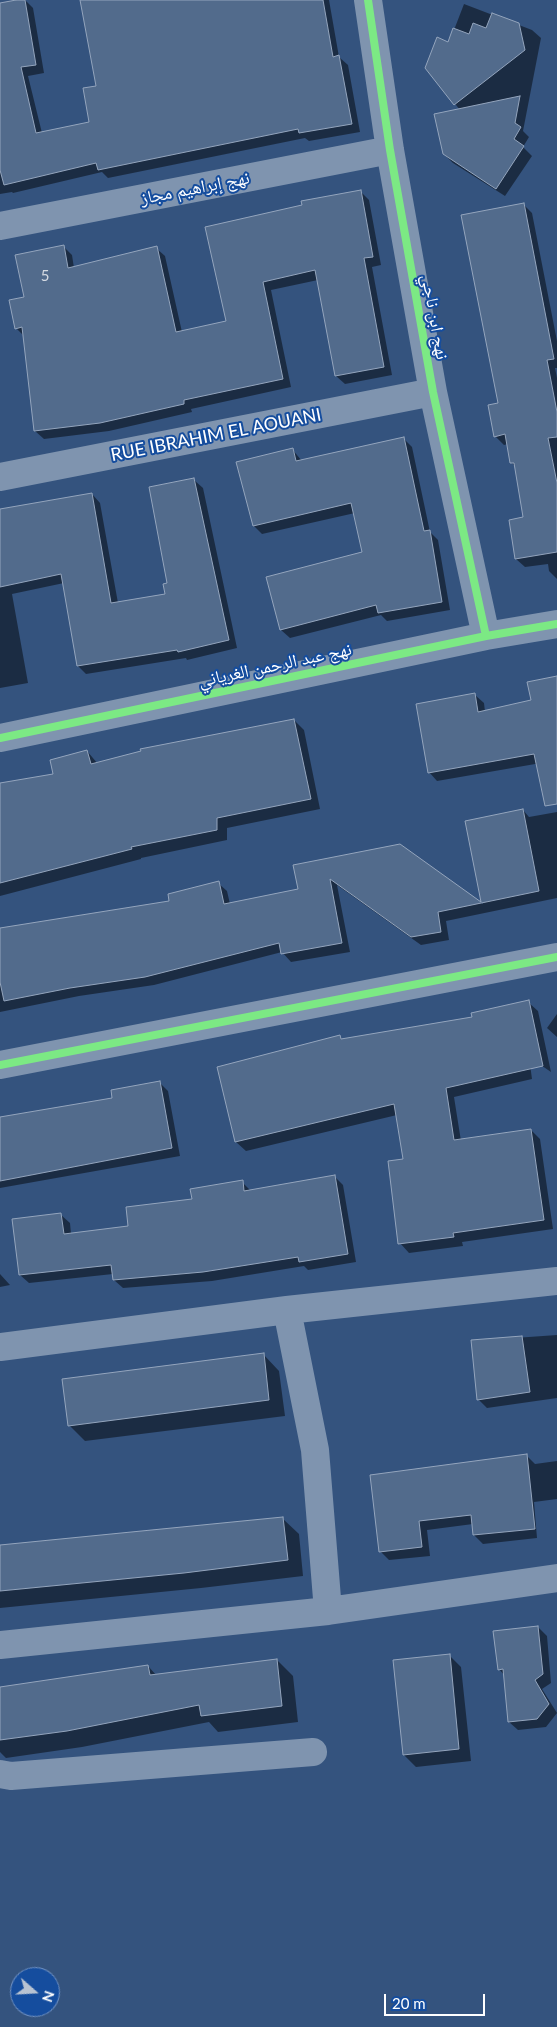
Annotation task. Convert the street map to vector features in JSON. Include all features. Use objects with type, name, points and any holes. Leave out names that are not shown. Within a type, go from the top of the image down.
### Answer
[{"type":"street","name":"نهج ابن ناجي","points":[[368,0],[390,150],[433,392],[486,636]]},
{"type":"street","name":"نهج إبراهيم مجاز","points":[[0,226],[390,150]]},
{"type":"street","name":"RUE IBRAHIM EL AOUANI","points":[[0,477],[433,392]]},
{"type":"street","name":"نهج عبد الرحمن الغرياني","points":[[0,738],[486,636],[557,624]]},
{"type":"street","points":[[0,1065],[557,957]]},
{"type":"street","points":[[0,1347],[287,1310],[557,1281]]},
{"type":"street","points":[[287,1310],[315,1450],[328,1610]]},
{"type":"street","points":[[0,1645],[328,1610],[557,1578]]},
{"type":"street","points":[[0,1774],[21,1776],[313,1752]]},
{"type":"building","points":[[25,0],[36,65],[21,67],[36,133],[89,122],[83,88],[96,86],[80,0],[323,0],[333,57],[339,55],[352,124],[299,133],[298,129],[98,170],[96,163],[4,185],[0,170],[0,3]]},
{"type":"building","points":[[492,13],[519,23],[525,50],[454,105],[425,68],[437,37],[448,42],[453,28],[469,34],[473,23],[486,28]]},
{"type":"building","points":[[520,96],[515,123],[521,127],[514,139],[524,146],[496,189],[443,154],[434,114]]},
{"type":"building","points":[[361,190],[373,257],[364,258],[384,367],[335,376],[315,270],[263,282],[283,379],[184,400],[184,404],[100,423],[34,431],[22,327],[15,329],[9,300],[24,297],[15,255],[64,245],[68,268],[157,246],[176,332],[226,321],[205,227],[302,205],[301,201]]},
{"type":"building","points":[[524,203],[554,359],[547,360],[557,412],[557,437],[548,438],[557,483],[557,552],[515,559],[509,520],[523,517],[514,463],[510,463],[505,434],[494,437],[488,405],[498,403],[461,215]]},
{"type":"building","points":[[404,437],[424,531],[430,530],[442,602],[378,613],[376,605],[280,630],[266,577],[362,552],[351,503],[253,526],[236,462],[293,448],[296,461]]},
{"type":"building","points":[[194,478],[229,640],[178,652],[177,650],[77,666],[61,574],[0,587],[0,509],[92,493],[111,603],[165,594],[163,584],[167,583],[149,487]]},
{"type":"building","points":[[557,676],[557,804],[545,806],[534,754],[428,773],[416,704],[475,693],[478,712],[531,700],[527,682]]},
{"type":"building","points":[[294,719],[311,799],[217,818],[217,830],[131,847],[132,849],[0,883],[0,783],[53,774],[50,760],[87,750],[91,764],[141,751],[140,749]]},
{"type":"building","points":[[523,809],[539,891],[438,912],[441,932],[411,937],[330,879],[342,943],[281,954],[279,943],[145,977],[70,988],[4,1001],[0,982],[0,928],[169,901],[168,894],[219,881],[224,904],[298,889],[293,865],[400,844],[481,902],[465,821]]},
{"type":"building","points":[[529,1000],[543,1066],[446,1088],[454,1140],[531,1129],[544,1220],[453,1233],[454,1237],[398,1244],[388,1161],[403,1159],[394,1104],[235,1142],[217,1067],[340,1035],[341,1039],[472,1017],[471,1013]]},
{"type":"building","points":[[160,1081],[172,1148],[0,1181],[0,1117],[112,1098],[111,1090]]},
{"type":"building","points":[[335,1175],[348,1254],[299,1262],[298,1257],[203,1272],[113,1280],[111,1265],[19,1275],[12,1219],[61,1213],[64,1234],[128,1226],[126,1207],[192,1199],[190,1189],[243,1180],[244,1191]]},
{"type":"building","points":[[522,1336],[530,1392],[477,1400],[471,1340]]},
{"type":"building","points":[[264,1353],[269,1400],[68,1426],[62,1379]]},
{"type":"building","points":[[527,1454],[535,1529],[473,1535],[471,1515],[419,1521],[422,1547],[379,1552],[370,1475]]},
{"type":"building","points":[[283,1517],[288,1560],[184,1573],[0,1591],[0,1545]]},
{"type":"building","points":[[538,1626],[543,1674],[535,1680],[549,1704],[537,1719],[508,1722],[503,1669],[498,1670],[493,1631]]},
{"type":"building","points":[[450,1654],[459,1749],[403,1755],[393,1660]]},
{"type":"building","points":[[277,1659],[282,1706],[201,1716],[199,1705],[67,1731],[0,1740],[0,1687],[148,1665],[150,1675]]},
{"type":"cycle path","points":[[368,0],[390,150],[433,392],[486,636]]},
{"type":"cycle path","points":[[0,738],[486,636],[557,624]]},
{"type":"cycle path","points":[[0,1065],[557,957]]}]
